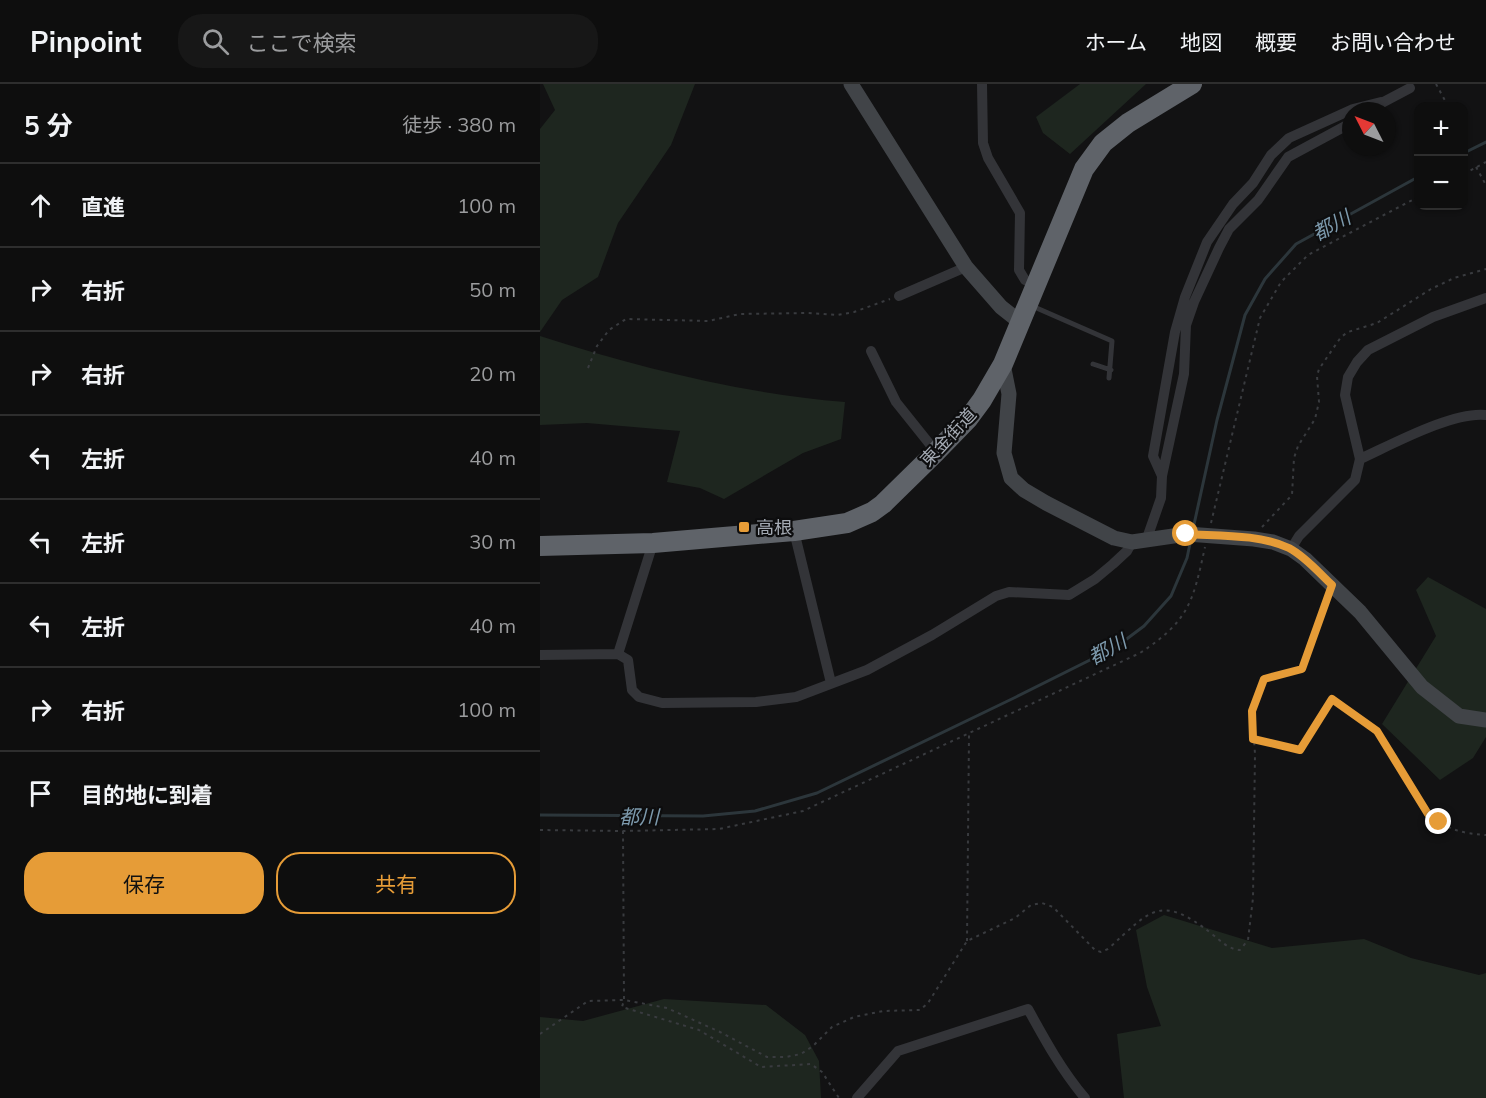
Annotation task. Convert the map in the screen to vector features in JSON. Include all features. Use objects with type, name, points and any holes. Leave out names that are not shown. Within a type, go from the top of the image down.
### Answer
[{"type":"highway","name":"東金街道","points":[[540,546],[653,543],[794,531],[859,519],[883,504],[973,413],[1003,364],[1084,169],[1103,143],[1128,123],[1192,84]]},
{"type":"street","points":[[851,84],[966,267],[1001,307],[1020,322]]},
{"type":"street","points":[[982,84],[983,143],[988,158],[1020,213],[1019,270],[1025,280],[1036,285]]},
{"type":"street","points":[[1381,102],[1410,88]]},
{"type":"street","points":[[1162,476],[1153,456],[1175,332],[1185,297],[1207,242],[1271,155],[1289,138],[1342,115]]},
{"type":"street","points":[[540,655],[618,654],[628,660],[632,690],[639,697],[662,703],[756,702],[796,697],[867,670],[932,635],[996,596],[1009,592],[1069,595],[1095,579],[1139,542],[1161,498],[1162,476],[1184,374],[1186,324],[1229,229],[1258,200],[1288,157],[1342,128]]},
{"type":"street","points":[[899,296],[966,267]]},
{"type":"street","points":[[1291,549],[1299,536],[1355,480],[1360,459],[1345,394],[1348,377],[1357,362],[1368,350],[1433,317],[1486,298]]},
{"type":"street","points":[[871,351],[896,402],[936,452]]},
{"type":"street","points":[[1003,364],[1008,394],[1004,453],[1011,478],[1024,490],[1114,538],[1139,542],[1186,534],[1254,539],[1273,542],[1291,549],[1305,559],[1360,612],[1422,687],[1459,716],[1486,720]]},
{"type":"street","points":[[1360,459],[1439,424],[1477,414],[1486,415]]},
{"type":"street","points":[[794,531],[831,683]]},
{"type":"street","points":[[618,654],[653,543]]},
{"type":"street","points":[[858,1098],[898,1051],[1028,1009],[1061,1066],[1085,1098]]},
{"type":"lane","points":[[1028,304],[1112,341],[1110,378]]},
{"type":"lane","points":[[1093,364],[1111,370]]},
{"type":"path","points":[[1436,84],[1446,102]]},
{"type":"path","points":[[1468,172],[1486,162]]},
{"type":"path","points":[[1476,167],[1486,185]]},
{"type":"path","points":[[588,368],[597,346],[609,330],[626,320],[708,321],[740,314],[837,315],[854,312],[899,296]]},
{"type":"path","points":[[967,941],[1015,918],[1031,905],[1042,903],[1053,907],[1095,950],[1101,952],[1108,949],[1145,915],[1158,910],[1174,911],[1191,918],[1231,949],[1240,950],[1248,940],[1252,898],[1254,754],[1252,711],[1264,679],[1302,669],[1332,585]]},
{"type":"path","points":[[1253,739],[1300,750],[1332,699],[1377,731],[1428,814],[1462,833],[1486,835]]},
{"type":"path","points":[[540,1034],[588,1001],[624,1000],[667,1008],[767,1057],[786,1057],[801,1054],[813,1046],[832,1027],[854,1017],[883,1011],[920,1010],[928,1003],[967,941],[969,734]]},
{"type":"path","points":[[623,831],[624,1000],[622,1007],[699,1030],[761,1067],[811,1064],[822,1072],[839,1098]]},
{"type":"shaded area","points":[[543,84],[695,84],[671,145],[618,223],[598,277],[562,300],[540,332],[540,129],[555,110]]},
{"type":"shaded area","points":[[1080,84],[1146,84],[1070,154],[1043,133],[1036,117]]},
{"type":"shaded area","points":[[540,336],[691,378],[768,393],[845,402],[841,439],[803,453],[724,499],[700,488],[667,482],[680,431],[587,423],[540,425]]},
{"type":"shaded area","points":[[1428,577],[1486,609],[1486,737],[1473,758],[1440,780],[1382,724],[1436,636],[1416,590]]},
{"type":"shaded area","points":[[1164,915],[1272,948],[1364,939],[1411,958],[1479,975],[1486,973],[1486,1098],[1124,1098],[1117,1034],[1161,1026],[1147,987],[1136,930]]},
{"type":"shaded area","points":[[664,999],[766,1005],[805,1035],[819,1061],[821,1098],[540,1098],[540,1017],[583,1021]]},
{"type":"waterway","name":"都川","points":[[1468,151],[1486,142]]},
{"type":"waterway","name":"都川","points":[[1193,529],[1217,420],[1245,315],[1265,279],[1296,244],[1414,179]]},
{"type":"waterway","name":"都川","points":[[540,815],[703,816],[755,811],[817,793],[1116,647],[1144,626],[1171,596],[1187,558],[1191,539]]},
{"type":"place","name":"高根","points":[[744,527]]},
{"type":"route","points":[[1186,534],[1273,542],[1291,549],[1305,559],[1332,585],[1302,669],[1264,679],[1252,711],[1253,739],[1300,750],[1332,699],[1377,731],[1428,814],[1439,822]]}]
